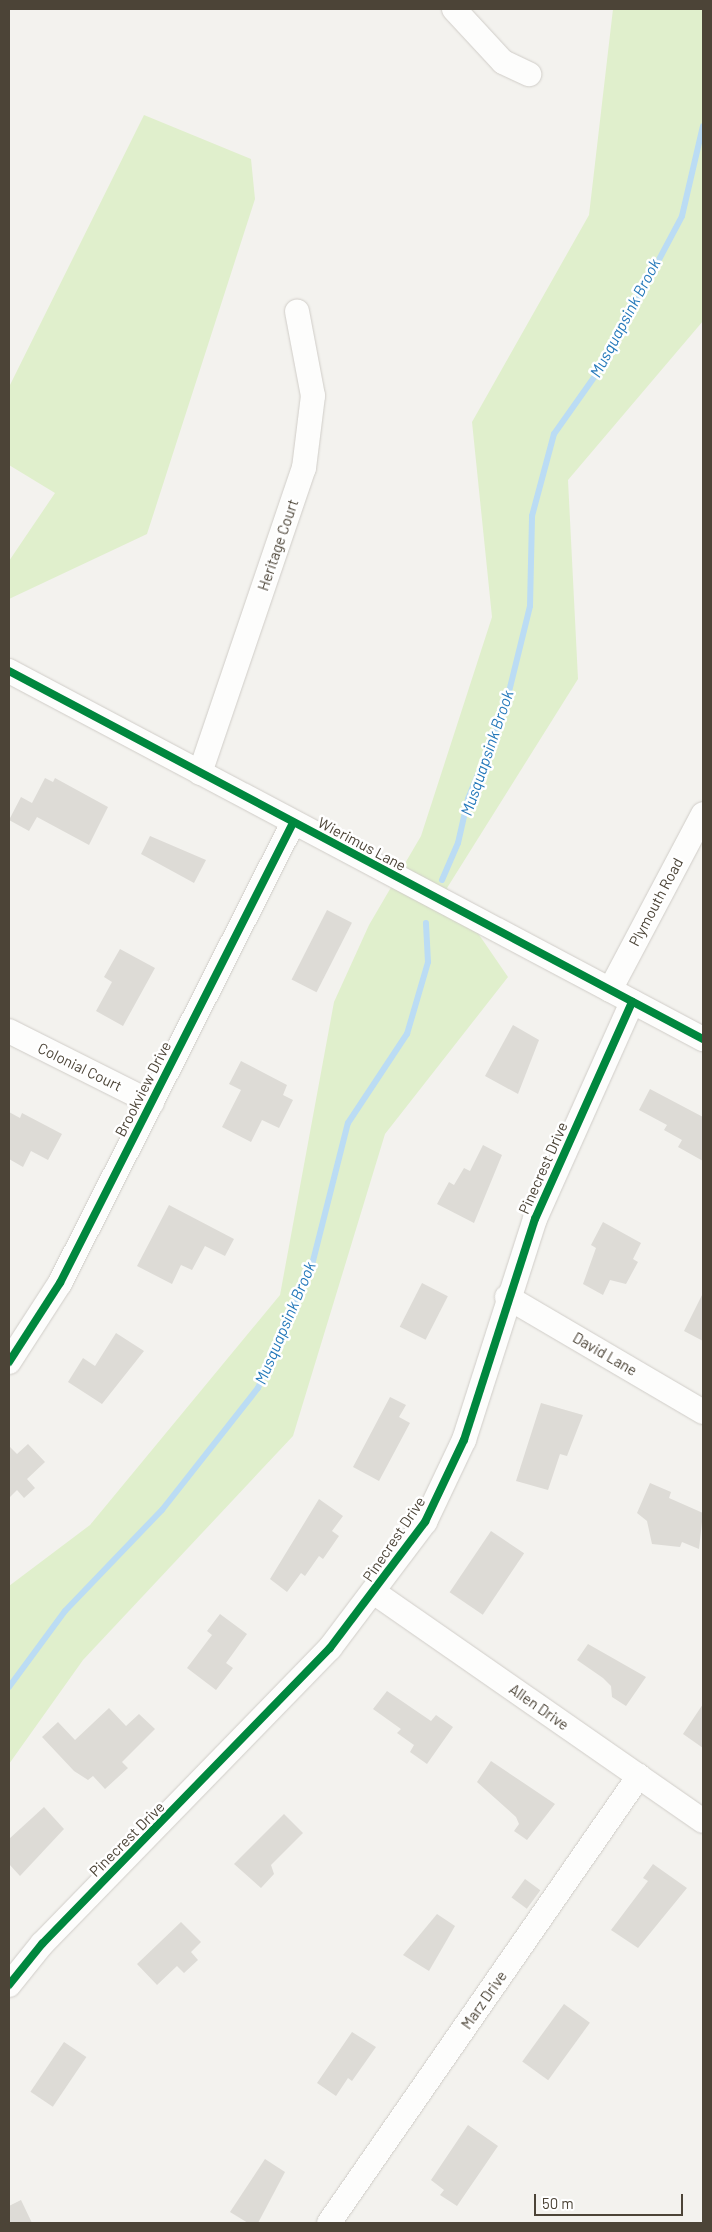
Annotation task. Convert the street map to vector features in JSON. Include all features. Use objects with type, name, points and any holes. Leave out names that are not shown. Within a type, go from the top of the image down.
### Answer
[{"type":"street","points":[[454,9],[504,62],[529,74]]},
{"type":"street","name":"Heritage Court","points":[[200,773],[304,468],[313,396],[297,311]]},
{"type":"street","name":"Wierimus Lane","points":[[9,671],[703,1039]]},
{"type":"street","name":"Plymouth Road","points":[[610,990],[703,814]]},
{"type":"street","name":"Brookview Drive","points":[[9,1362],[60,1283],[293,823]]},
{"type":"street","name":"Pinecrest Drive","points":[[9,1985],[42,1944],[279,1704],[375,1593],[425,1522],[447,1482],[507,1297],[535,1219],[632,1002]]},
{"type":"street","name":"Colonial Court","points":[[9,1032],[152,1102]]},
{"type":"street","name":"David Lane","points":[[507,1297],[703,1412]]},
{"type":"street","name":"Allen Drive","points":[[375,1593],[703,1821]]},
{"type":"street","name":"Marz Drive","points":[[329,2223],[639,1776]]},
{"type":"green space","points":[[613,9],[703,9],[703,321],[568,480],[578,679],[447,888],[508,977],[385,1134],[293,1436],[83,1660],[9,1764],[9,1586],[90,1525],[280,1295],[334,1002],[369,925],[421,836],[492,617],[472,422],[589,215]]},
{"type":"green space","points":[[144,115],[251,159],[255,199],[147,534],[9,599],[9,561],[55,493],[9,465],[9,387]]},
{"type":"building","points":[[45,778],[53,782],[55,778],[108,807],[89,845],[37,817],[29,831],[9,820],[21,797],[32,803]]},
{"type":"building","points":[[150,836],[206,860],[194,883],[141,854]]},
{"type":"building","points":[[327,910],[352,923],[317,992],[292,979]]},
{"type":"building","points":[[120,949],[155,968],[123,1026],[96,1011],[112,982],[104,977]]},
{"type":"building","points":[[513,1025],[539,1040],[518,1094],[485,1076]]},
{"type":"building","points":[[241,1061],[287,1085],[283,1095],[293,1100],[279,1128],[262,1120],[251,1142],[222,1127],[241,1090],[229,1084]]},
{"type":"building","points":[[650,1089],[703,1117],[703,1161],[678,1147],[682,1140],[664,1130],[667,1125],[639,1110]]},
{"type":"building","points":[[9,1112],[20,1118],[22,1113],[62,1134],[48,1160],[31,1151],[23,1167],[9,1159]]},
{"type":"building","points":[[483,1145],[502,1155],[474,1223],[437,1204],[449,1182],[454,1185],[464,1168],[470,1171]]},
{"type":"building","points":[[169,1205],[234,1239],[225,1256],[205,1246],[192,1270],[181,1265],[172,1284],[137,1266]]},
{"type":"building","points":[[603,1222],[641,1243],[633,1259],[638,1262],[626,1284],[610,1280],[603,1295],[583,1284],[596,1248],[591,1245]]},
{"type":"building","points":[[422,1283],[448,1296],[426,1340],[400,1327]]},
{"type":"building","points":[[703,1293],[703,1341],[684,1331]]},
{"type":"building","points":[[116,1333],[144,1351],[102,1404],[68,1382],[83,1358],[95,1366]]},
{"type":"building","points":[[390,1397],[406,1405],[399,1417],[410,1423],[379,1481],[353,1467]]},
{"type":"building","points":[[541,1403],[583,1415],[567,1456],[560,1454],[548,1490],[516,1481]]},
{"type":"building","points":[[28,1444],[45,1462],[27,1479],[35,1488],[24,1498],[17,1490],[9,1498],[9,1446],[17,1454]]},
{"type":"building","points":[[650,1483],[671,1492],[669,1498],[703,1513],[699,1549],[682,1542],[680,1547],[652,1544],[647,1521],[637,1513]]},
{"type":"building","points":[[319,1499],[343,1516],[332,1531],[339,1536],[323,1559],[319,1556],[305,1576],[301,1573],[287,1592],[270,1579]]},
{"type":"building","points":[[491,1531],[524,1553],[483,1615],[450,1592]]},
{"type":"building","points":[[220,1614],[247,1634],[226,1663],[233,1668],[216,1690],[187,1668],[212,1635],[207,1631]]},
{"type":"building","points":[[588,1644],[646,1677],[626,1706],[612,1697],[611,1686],[603,1678],[577,1660]]},
{"type":"building","points":[[387,1691],[431,1721],[436,1715],[453,1727],[427,1764],[410,1752],[414,1745],[397,1733],[401,1729],[373,1709]]},
{"type":"building","points":[[703,1704],[703,1748],[683,1734]]},
{"type":"building","points":[[109,1708],[126,1726],[139,1714],[155,1729],[122,1762],[128,1768],[105,1789],[93,1776],[88,1780],[74,1771],[42,1737],[58,1722],[75,1740]]},
{"type":"building","points":[[491,1761],[555,1804],[527,1840],[514,1831],[519,1824],[516,1817],[477,1782]]},
{"type":"building","points":[[44,1807],[64,1829],[20,1876],[9,1864],[9,1839]]},
{"type":"building","points":[[284,1814],[303,1833],[271,1865],[274,1874],[261,1888],[234,1864]]},
{"type":"building","points":[[653,1864],[687,1888],[638,1948],[611,1930],[648,1881],[643,1878]]},
{"type":"building","points":[[525,1879],[540,1890],[527,1909],[511,1898]]},
{"type":"building","points":[[437,1914],[455,1926],[429,1971],[403,1955]]},
{"type":"building","points":[[181,1922],[201,1942],[191,1952],[198,1960],[184,1973],[177,1966],[157,1985],[137,1964]]},
{"type":"building","points":[[564,2004],[590,2023],[548,2080],[522,2061]]},
{"type":"building","points":[[352,2032],[376,2047],[352,2081],[348,2078],[336,2096],[317,2083]]},
{"type":"building","points":[[64,2042],[86,2057],[53,2107],[30,2092]]},
{"type":"building","points":[[468,2125],[498,2146],[457,2206],[440,2195],[444,2190],[431,2180]]},
{"type":"building","points":[[265,2159],[285,2172],[258,2223],[248,2223],[230,2212]]},
{"type":"building","points":[[21,2200],[32,2223],[9,2223],[9,2206]]},
{"type":"waterway","name":"Musquapsink Brook","points":[[442,880],[458,843],[468,799],[505,708],[530,606],[532,516],[554,434],[604,363],[682,216],[703,126]]},
{"type":"waterway","name":"Musquapsink Brook","points":[[9,1687],[65,1611],[162,1510],[258,1388],[313,1261],[348,1123],[407,1034],[428,962],[426,923]]},
{"type":"cycle path","points":[[9,671],[703,1039]]},
{"type":"cycle path","points":[[9,1362],[60,1283],[293,823]]},
{"type":"cycle path","points":[[9,1985],[42,1944],[330,1648],[425,1522],[464,1440],[535,1219],[632,1002]]}]
